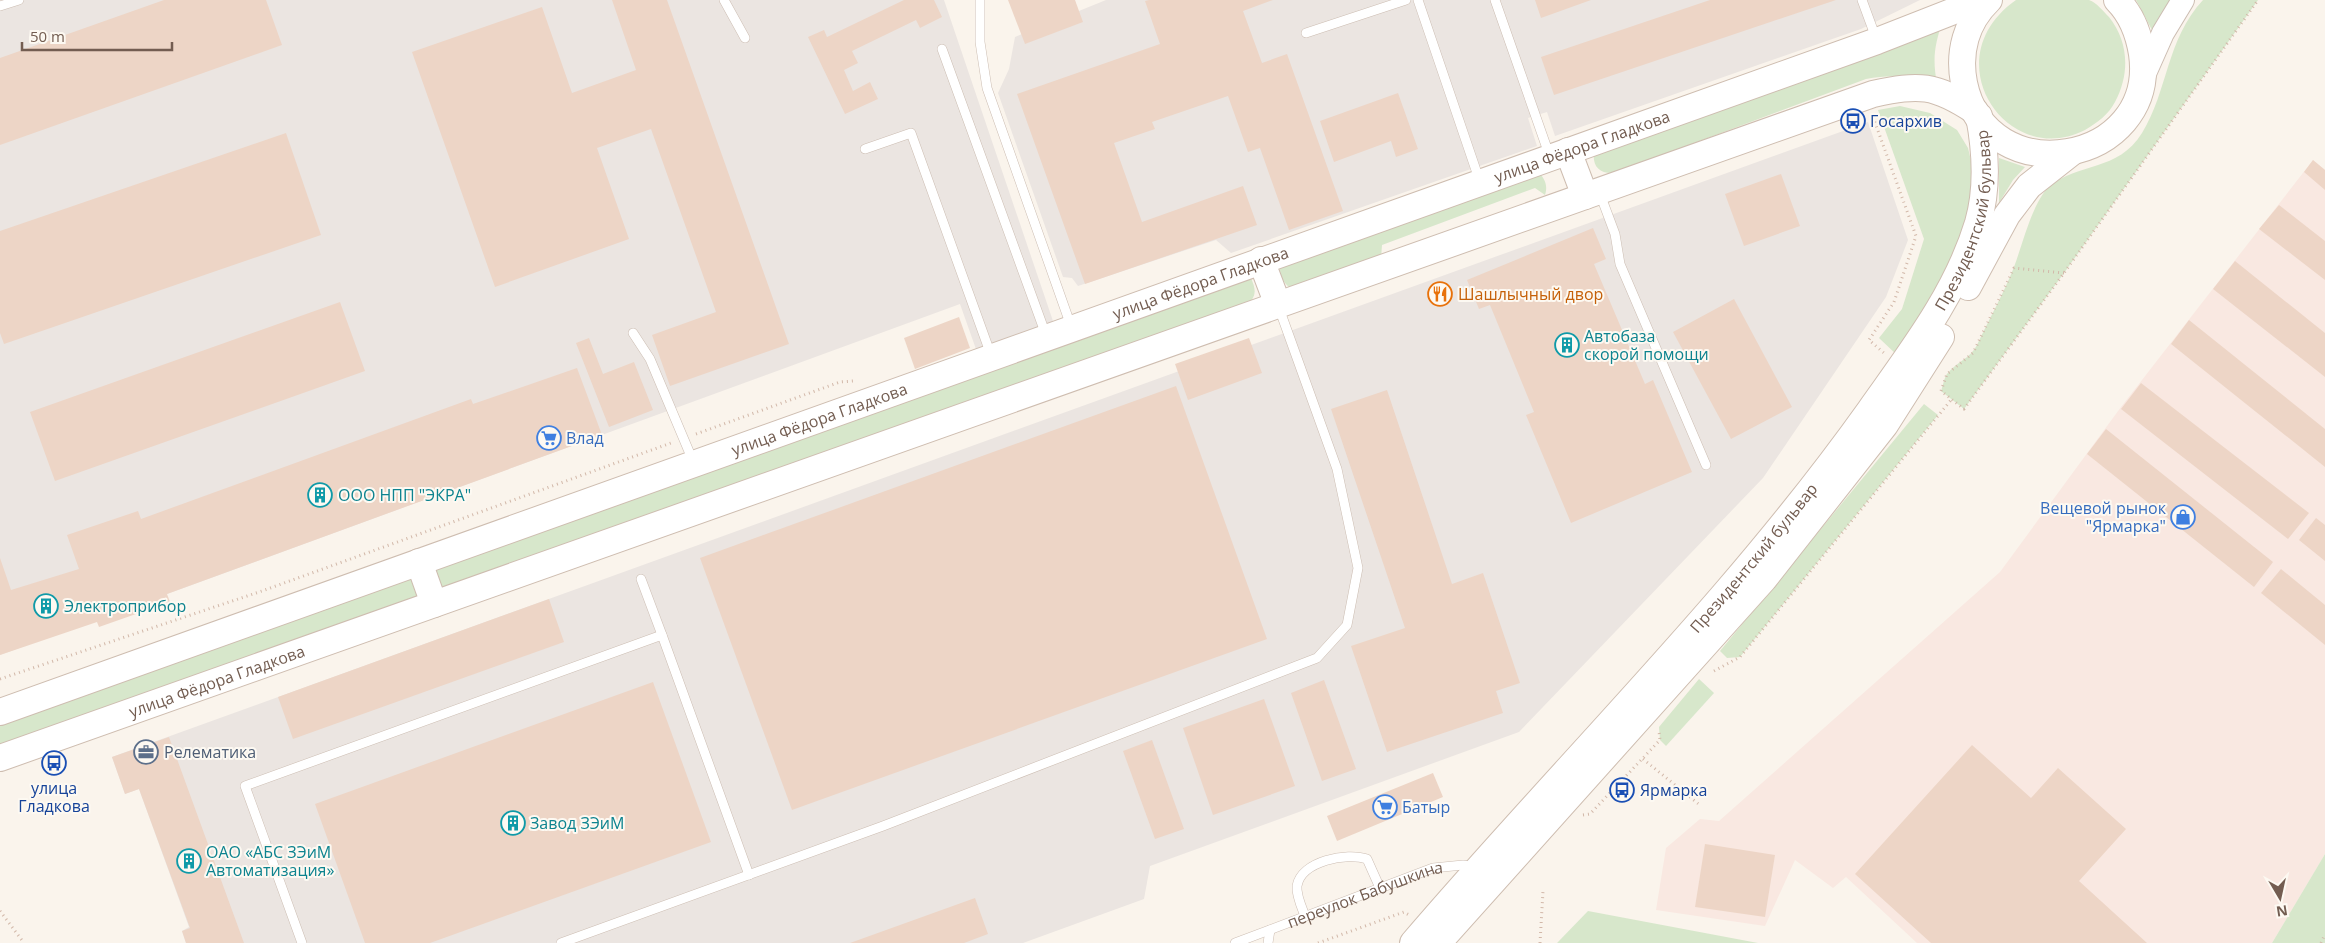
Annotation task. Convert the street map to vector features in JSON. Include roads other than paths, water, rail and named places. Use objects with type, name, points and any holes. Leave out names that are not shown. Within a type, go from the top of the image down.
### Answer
[{"type":"main road","name":"улица Фёдора Гладкова","points":[[0,712],[1877,41],[1982,0]]},
{"type":"main road","points":[[1989,0],[1972,22],[1962,55],[1966,90],[1977,114],[1992,133],[2007,144],[2027,152],[2048,155],[2071,153],[2107,137],[2131,112],[2138,97],[2142,79],[2140,40],[2131,21],[2117,0]]},
{"type":"main road","name":"улица Фёдора Гладкова","points":[[0,758],[1874,94],[1910,86],[1932,89],[1951,95],[1977,114]]},
{"type":"main road","name":"Президентский бульвар","points":[[1438,943],[1488,872],[1743,573],[1830,466],[1930,324],[1965,259],[1978,222],[1984,192],[1986,166],[1977,114]]},
{"type":"main road","name":"Президентский бульвар","points":[[1414,930],[1488,872],[1751,594],[1841,483],[1917,377],[1944,332],[2007,215],[2029,186],[2071,153]]},
{"type":"main road","points":[[1559,154],[1592,194]]},
{"type":"main road","points":[[1261,260],[1278,305]]},
{"type":"main road","points":[[419,562],[434,604]]},
{"type":"street","points":[[2142,79],[2163,33],[2184,0]]},
{"type":"lane","points":[[1,4],[19,0]]},
{"type":"lane","points":[[724,0],[746,38]]},
{"type":"lane","points":[[980,0],[980,42],[987,88],[1072,328]]},
{"type":"lane","points":[[1306,33],[1406,0]]},
{"type":"lane","points":[[1418,0],[1480,182]]},
{"type":"lane","points":[[1495,0],[1559,154]]},
{"type":"lane","points":[[1862,0],[1877,41]]},
{"type":"lane","points":[[942,49],[1047,337]]},
{"type":"lane","points":[[865,149],[910,133],[992,357]]},
{"type":"lane","points":[[1592,194],[1615,234],[1620,264],[1706,465]]},
{"type":"lane","points":[[561,943],[892,823],[1317,658],[1347,625],[1358,568],[1337,469],[1278,305]]},
{"type":"lane","points":[[633,332],[650,359],[694,463]]},
{"type":"lane","points":[[641,579],[749,875]]},
{"type":"lane","points":[[302,943],[245,786],[662,635]]},
{"type":"lane","points":[[1305,916],[1297,887],[1301,875],[1314,866],[1340,856],[1356,855],[1367,859],[1380,888]]},
{"type":"lane","name":"переулок Бабушкина","points":[[1235,943],[1433,868],[1463,865],[1488,872]]},
{"type":"lane","points":[[1268,943],[1270,930]]},
{"type":"place","name":"Госархив","points":[[1853,121]]},
{"type":"place","name":"Шашлычный двор","points":[[1440,294]]},
{"type":"place","name":"Автобаза скорой помощи","points":[[1567,345]]},
{"type":"place","name":"Влад","points":[[549,438]]},
{"type":"place","name":"ООО НПП \"ЭКРА\"","points":[[320,495]]},
{"type":"place","name":"Вещевой рынок \"Ярмарка\"","points":[[2183,517]]},
{"type":"place","name":"Электроприбор","points":[[46,606]]},
{"type":"place","name":"Релематика","points":[[146,752]]},
{"type":"place","name":"улица Гладкова","points":[[54,763]]},
{"type":"place","name":"Ярмарка","points":[[1622,790]]},
{"type":"place","name":"Батыр","points":[[1385,807]]},
{"type":"place","name":"Завод ЗЭиМ","points":[[513,823]]},
{"type":"place","name":"ОАО «АБС ЗЭиМ Автоматизация»","points":[[189,861]]}]
